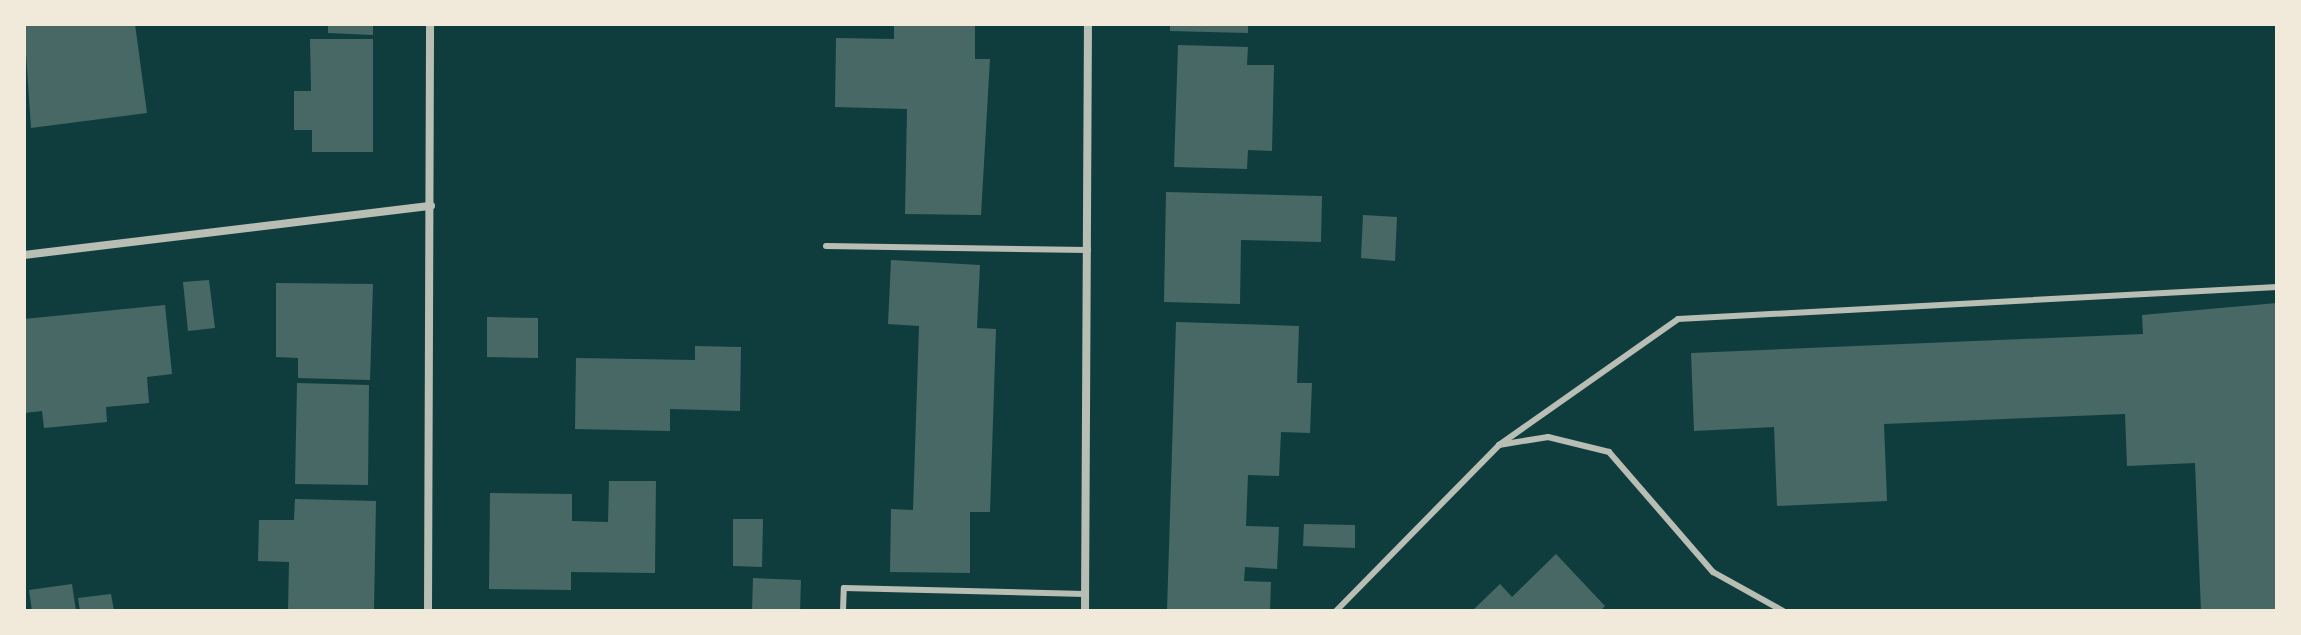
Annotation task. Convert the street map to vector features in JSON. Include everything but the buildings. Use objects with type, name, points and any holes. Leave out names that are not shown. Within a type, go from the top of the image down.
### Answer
[{"type":"street","points":[[428,611],[430,24]]},
{"type":"street","points":[[1085,611],[1088,24]]},
{"type":"street","points":[[24,255],[431,206]]},
{"type":"lane","points":[[826,246],[1088,250]]},
{"type":"lane","points":[[1336,611],[1499,445],[1678,319],[2277,287]]},
{"type":"lane","points":[[1499,445],[1548,437],[1609,452],[1713,572],[1783,611]]},
{"type":"lane","points":[[843,611],[844,588],[1085,594]]}]
